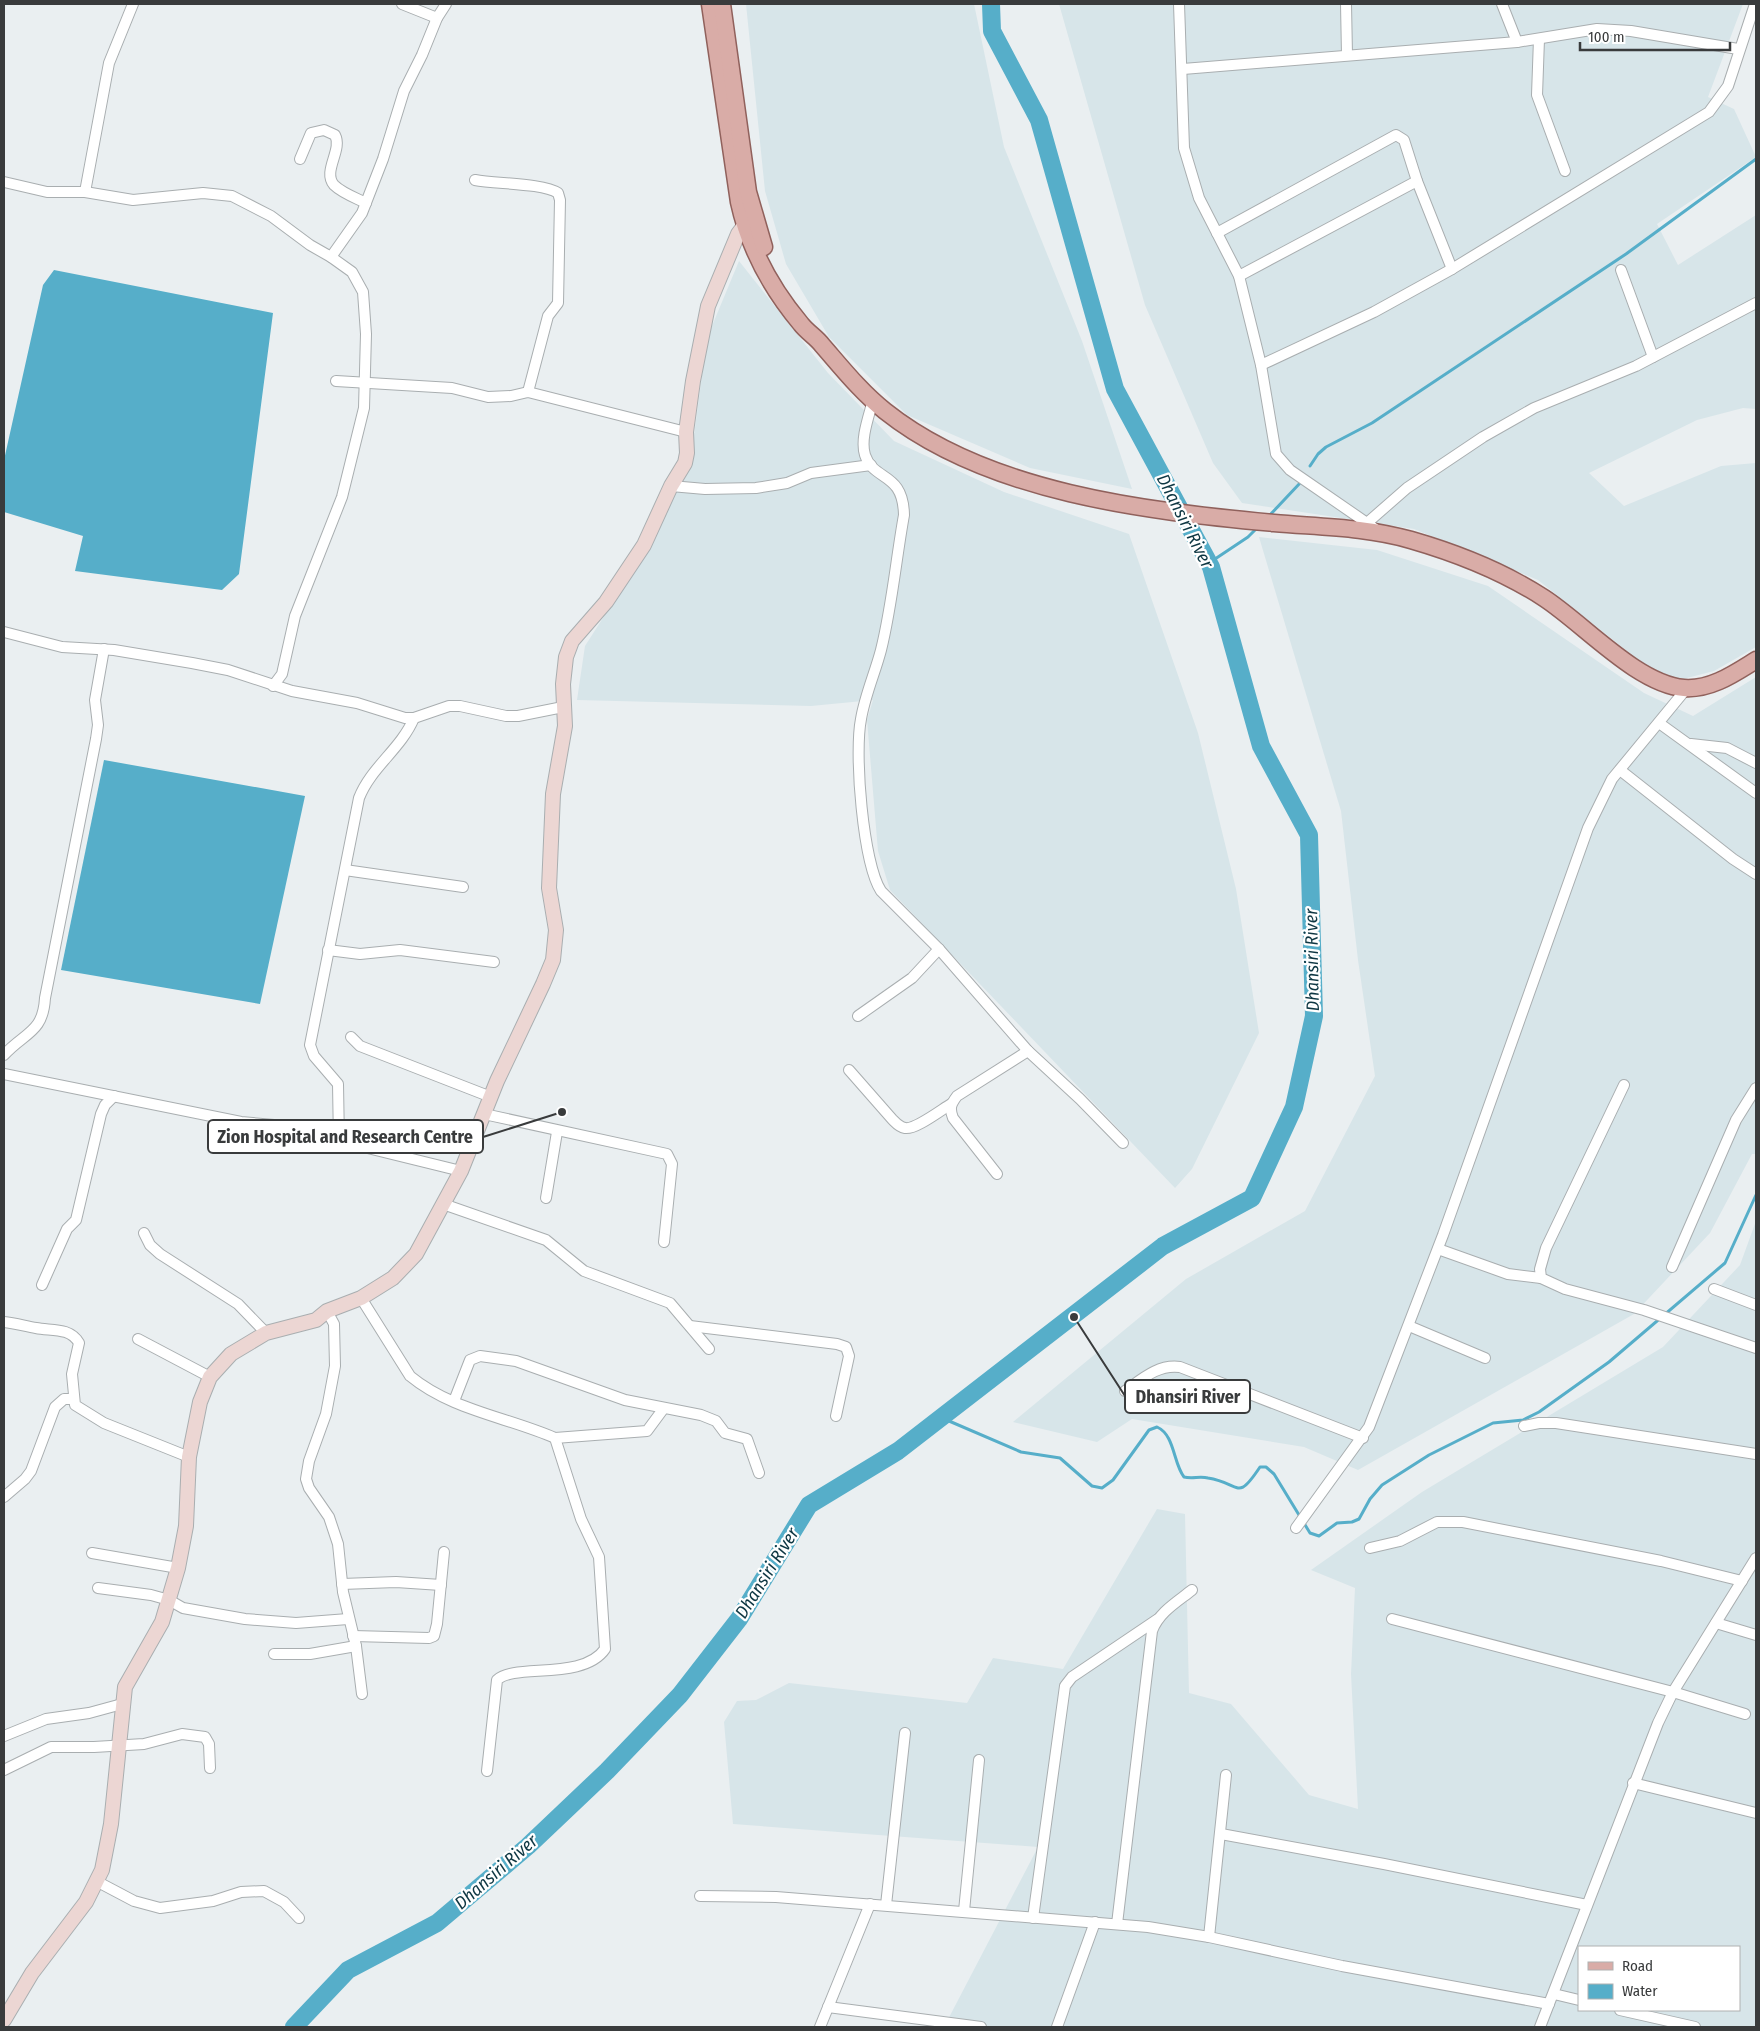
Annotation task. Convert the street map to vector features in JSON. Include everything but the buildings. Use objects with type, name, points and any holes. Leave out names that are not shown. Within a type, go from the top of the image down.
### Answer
[{"type":"main road","points":[[710,4],[729,140],[749,220],[759,235],[773,266],[811,324],[819,341],[848,376],[873,400],[903,424],[950,450],[1044,487],[1103,501],[1218,517],[1373,528],[1441,550],[1524,586],[1567,613],[1646,675],[1667,685],[1686,688],[1701,687],[1717,682],[1756,660]]},
{"type":"main road","points":[[722,4],[749,220]]},
{"type":"street","points":[[85,192],[109,63],[133,4]]},
{"type":"street","points":[[402,4],[437,18]]},
{"type":"street","points":[[331,257],[355,224],[366,203],[384,159],[404,91],[422,55],[437,18],[446,4]]},
{"type":"street","points":[[1180,4],[1184,148],[1199,198],[1239,276],[1261,365],[1276,454],[1290,470],[1373,528],[1407,488],[1483,437],[1534,408],[1653,356],[1756,303]]},
{"type":"street","points":[[1346,4],[1348,55]]},
{"type":"street","points":[[1502,4],[1517,42]]},
{"type":"street","points":[[1261,365],[1374,312],[1452,269],[1708,112],[1728,86],[1738,49],[1755,4]]},
{"type":"street","points":[[1183,70],[1517,42],[1597,29],[1614,29],[1738,49]]},
{"type":"street","points":[[1539,39],[1537,95],[1564,171]]},
{"type":"street","points":[[300,159],[311,133],[316,130],[331,132],[335,135],[339,146],[332,167],[332,181],[335,186],[366,203]]},
{"type":"street","points":[[1218,234],[1396,135],[1404,140],[1417,181],[1452,269]]},
{"type":"street","points":[[475,180],[541,187],[558,193],[560,200],[558,303],[548,316],[528,392]]},
{"type":"street","points":[[1239,276],[1417,181]]},
{"type":"street","points":[[4,182],[47,192],[85,192],[133,200],[203,193],[232,196],[271,216],[310,245],[352,272],[363,292],[366,325],[366,382],[359,435],[342,497],[295,616],[282,674],[272,686]]},
{"type":"street","points":[[4,2020],[32,1973],[86,1902],[98,1882],[111,1824],[125,1687],[162,1622],[178,1568],[186,1526],[189,1457],[200,1402],[210,1377],[231,1354],[266,1334],[316,1320],[328,1311],[361,1298],[393,1278],[416,1254],[461,1171],[491,1097],[553,960],[556,930],[549,888],[554,794],[565,726],[563,706],[566,657],[572,641],[606,602],[644,545],[671,486],[685,463],[687,454],[686,432],[708,306],[738,234],[749,220]]},
{"type":"street","points":[[1621,270],[1653,356]]},
{"type":"street","points":[[336,381],[452,388],[488,397],[511,396],[528,392],[686,432]]},
{"type":"street","points":[[873,400],[864,443],[865,455],[871,465],[896,485],[903,498],[904,515],[881,649],[860,721],[858,750],[868,846],[875,882],[881,891],[939,949],[1028,1052],[1080,1098],[1123,1143]]},
{"type":"street","points":[[671,486],[705,489],[756,488],[787,483],[811,474],[871,465]]},
{"type":"street","points":[[4,632],[62,647],[104,649],[201,664],[228,670],[272,686],[303,694],[357,703],[388,713],[414,718],[449,706],[460,706],[506,716],[518,716],[563,706]]},
{"type":"street","points":[[4,1056],[37,1026],[42,1020],[44,1012],[45,998],[96,739],[98,725],[95,700],[104,649]]},
{"type":"street","points":[[1296,1528],[1363,1438],[1409,1326],[1438,1248],[1588,828],[1612,779],[1686,688]]},
{"type":"street","points":[[339,1142],[338,1084],[314,1056],[310,1044],[358,798],[365,781],[400,742],[414,718]]},
{"type":"street","points":[[1659,723],[1756,794]]},
{"type":"street","points":[[1688,744],[1727,748],[1756,763]]},
{"type":"street","points":[[1620,770],[1733,859],[1756,874]]},
{"type":"street","points":[[345,870],[463,887]]},
{"type":"street","points":[[858,1016],[912,978],[939,949]]},
{"type":"street","points":[[328,950],[360,954],[400,950],[494,962]]},
{"type":"street","points":[[351,1037],[360,1046],[491,1097]]},
{"type":"street","points":[[849,1070],[892,1119],[899,1126],[906,1129],[917,1125],[951,1104],[957,1096],[1028,1052]]},
{"type":"street","points":[[4,1074],[242,1122],[274,1125],[461,1171]]},
{"type":"street","points":[[1541,1278],[1540,1270],[1546,1248],[1624,1085]]},
{"type":"street","points":[[1672,1267],[1736,1120],[1756,1088]]},
{"type":"street","points":[[42,1285],[67,1229],[76,1220],[101,1114],[105,1105],[114,1096]]},
{"type":"street","points":[[951,1104],[950,1111],[953,1118],[998,1174]]},
{"type":"street","points":[[484,1114],[557,1132],[667,1154],[672,1164],[664,1242]]},
{"type":"street","points":[[546,1198],[557,1132]]},
{"type":"street","points":[[443,1204],[546,1240],[584,1271],[670,1303],[709,1349]]},
{"type":"street","points":[[144,1233],[150,1246],[238,1304],[266,1334]]},
{"type":"street","points":[[1438,1248],[1508,1274],[1541,1278],[1565,1289],[1644,1310],[1756,1348]]},
{"type":"street","points":[[1714,1289],[1756,1305]]},
{"type":"street","points":[[361,1298],[410,1376],[422,1386],[454,1401],[555,1438],[647,1431],[664,1408]]},
{"type":"street","points":[[328,1311],[334,1324],[335,1366],[326,1414],[309,1461],[306,1479],[309,1488],[334,1530],[362,1694]]},
{"type":"street","points":[[4,1322],[41,1329],[55,1329],[76,1337],[80,1343],[72,1374],[72,1399],[75,1405],[80,1410],[104,1423],[189,1457]]},
{"type":"street","points":[[690,1326],[836,1344],[846,1347],[849,1356],[836,1416]]},
{"type":"street","points":[[1409,1326],[1485,1358]]},
{"type":"street","points":[[138,1339],[210,1377]]},
{"type":"street","points":[[454,1401],[470,1360],[480,1356],[516,1362],[626,1400],[716,1421],[724,1433],[747,1440],[759,1473]]},
{"type":"street","points":[[1125,1391],[1155,1370],[1169,1365],[1180,1367],[1363,1438]]},
{"type":"street","points":[[4,1497],[25,1479],[31,1471],[55,1407],[64,1399],[72,1399]]},
{"type":"street","points":[[1524,1426],[1539,1423],[1556,1423],[1756,1454]]},
{"type":"street","points":[[487,1771],[497,1680],[508,1673],[549,1671],[570,1667],[601,1655],[605,1649],[599,1557],[584,1526],[555,1438]]},
{"type":"street","points":[[1370,1548],[1387,1546],[1427,1526],[1449,1520],[1478,1524],[1661,1561],[1742,1581]]},
{"type":"street","points":[[274,1654],[310,1654],[354,1641],[429,1638],[434,1636],[437,1631],[444,1552]]},
{"type":"street","points":[[92,1553],[178,1568]]},
{"type":"street","points":[[1540,2027],[1633,1783],[1658,1723],[1674,1692],[1756,1558]]},
{"type":"street","points":[[342,1584],[396,1582],[441,1585]]},
{"type":"street","points":[[98,1588],[151,1595],[169,1600],[184,1608],[215,1615],[268,1622],[296,1623],[348,1619]]},
{"type":"street","points":[[1033,1918],[1065,1686],[1072,1677],[1158,1619],[1192,1590]]},
{"type":"street","points":[[1117,1924],[1152,1630],[1158,1619]]},
{"type":"street","points":[[1392,1619],[1674,1692],[1746,1714]]},
{"type":"street","points":[[1716,1623],[1756,1635]]},
{"type":"street","points":[[4,1736],[46,1719],[122,1708]]},
{"type":"street","points":[[886,1905],[905,1733]]},
{"type":"street","points":[[4,1770],[51,1747],[120,1743],[144,1744],[174,1735],[206,1737],[210,1744],[210,1768]]},
{"type":"street","points":[[964,1911],[978,1760]]},
{"type":"street","points":[[1209,1937],[1226,1774]]},
{"type":"street","points":[[1633,1783],[1756,1812]]},
{"type":"street","points":[[1220,1834],[1384,1864],[1587,1905]]},
{"type":"street","points":[[98,1882],[134,1901],[160,1908],[213,1901],[241,1892],[264,1891],[284,1902],[298,1918]]},
{"type":"street","points":[[700,1896],[738,1895],[1117,1924],[1209,1937],[1342,1966],[1490,1991],[1549,2004]]},
{"type":"street","points":[[820,2027],[870,1904]]},
{"type":"street","points":[[1057,2027],[1095,1922]]},
{"type":"street","points":[[1554,1994],[1578,2000]]},
{"type":"street","points":[[828,2007],[981,2027]]},
{"type":"street","points":[[1624,2011],[1695,2027]]},
{"type":"street","points":[[1645,2027],[1649,2017]]},
{"type":"shaded area","points":[[746,4],[974,4],[1004,147],[1082,341],[1132,489],[1030,468],[907,415],[829,337],[786,264],[765,191]]},
{"type":"shaded area","points":[[1059,4],[1743,4],[1708,97],[1734,109],[1756,157],[1657,224],[1678,265],[1756,215],[1756,409],[1743,408],[1697,420],[1589,473],[1624,506],[1721,466],[1756,463],[1756,647],[1714,671],[1679,680],[1647,667],[1538,580],[1414,529],[1242,503],[1213,463],[1145,305]]},
{"type":"shaded area","points":[[739,261],[828,373],[894,441],[1004,492],[1129,534],[1198,733],[1236,889],[1259,1033],[1192,1169],[1175,1188],[890,890],[878,851],[867,720],[873,700],[811,706],[577,700],[585,646],[647,549],[690,465],[707,338]]},
{"type":"shaded area","points":[[1259,537],[1377,550],[1488,586],[1644,693],[1693,716],[1756,677],[1756,1154],[1752,1154],[1710,1233],[1634,1314],[1358,1470],[1304,1447],[1132,1419],[1097,1442],[1013,1422],[1186,1279],[1305,1211],[1375,1076],[1358,960],[1341,811]]},
{"type":"shaded area","points":[[1756,1221],[1756,2027],[944,2027],[1038,1847],[733,1824],[724,1722],[737,1701],[756,1700],[789,1683],[967,1703],[993,1658],[1063,1669],[1157,1509],[1185,1514],[1189,1693],[1231,1704],[1309,1795],[1358,1809],[1351,1674],[1355,1588],[1311,1570],[1422,1492],[1663,1347],[1740,1265]]},
{"type":"water","points":[[54,270],[273,313],[239,574],[222,590],[75,571],[83,536],[4,512],[4,460],[43,285]]},
{"type":"water","points":[[104,760],[305,796],[260,1004],[61,970]]},
{"type":"waterway","name":"Dhansiri River","points":[[294,2027],[348,1970],[437,1923],[528,1846],[607,1771],[680,1695],[739,1619],[809,1505],[898,1451],[1163,1246],[1252,1198],[1294,1107],[1314,1016],[1309,835],[1261,746],[1211,567],[1115,389],[1039,120],[992,31],[991,4]]},
{"type":"waterway","points":[[1310,466],[1318,454],[1326,447],[1372,423],[1626,254],[1756,159]]},
{"type":"waterway","points":[[1269,516],[1301,482]]},
{"type":"waterway","points":[[1209,563],[1248,537],[1257,528]]},
{"type":"waterway","points":[[942,1418],[1021,1452],[1060,1458],[1092,1486],[1102,1488],[1113,1480],[1149,1430],[1157,1427],[1163,1431],[1171,1443],[1180,1471],[1184,1477],[1202,1477],[1219,1480],[1237,1488],[1242,1488],[1260,1467],[1266,1467],[1274,1474],[1310,1533],[1319,1536],[1337,1523],[1352,1522],[1359,1519],[1370,1499],[1382,1485],[1429,1455],[1493,1423],[1523,1420],[1539,1412],[1609,1362],[1725,1263],[1756,1195]]},
{"type":"place","name":"Zion Hospital and Research Centre","points":[[562,1112]]},
{"type":"place","name":"Dhansiri River","points":[[1074,1317]]}]
